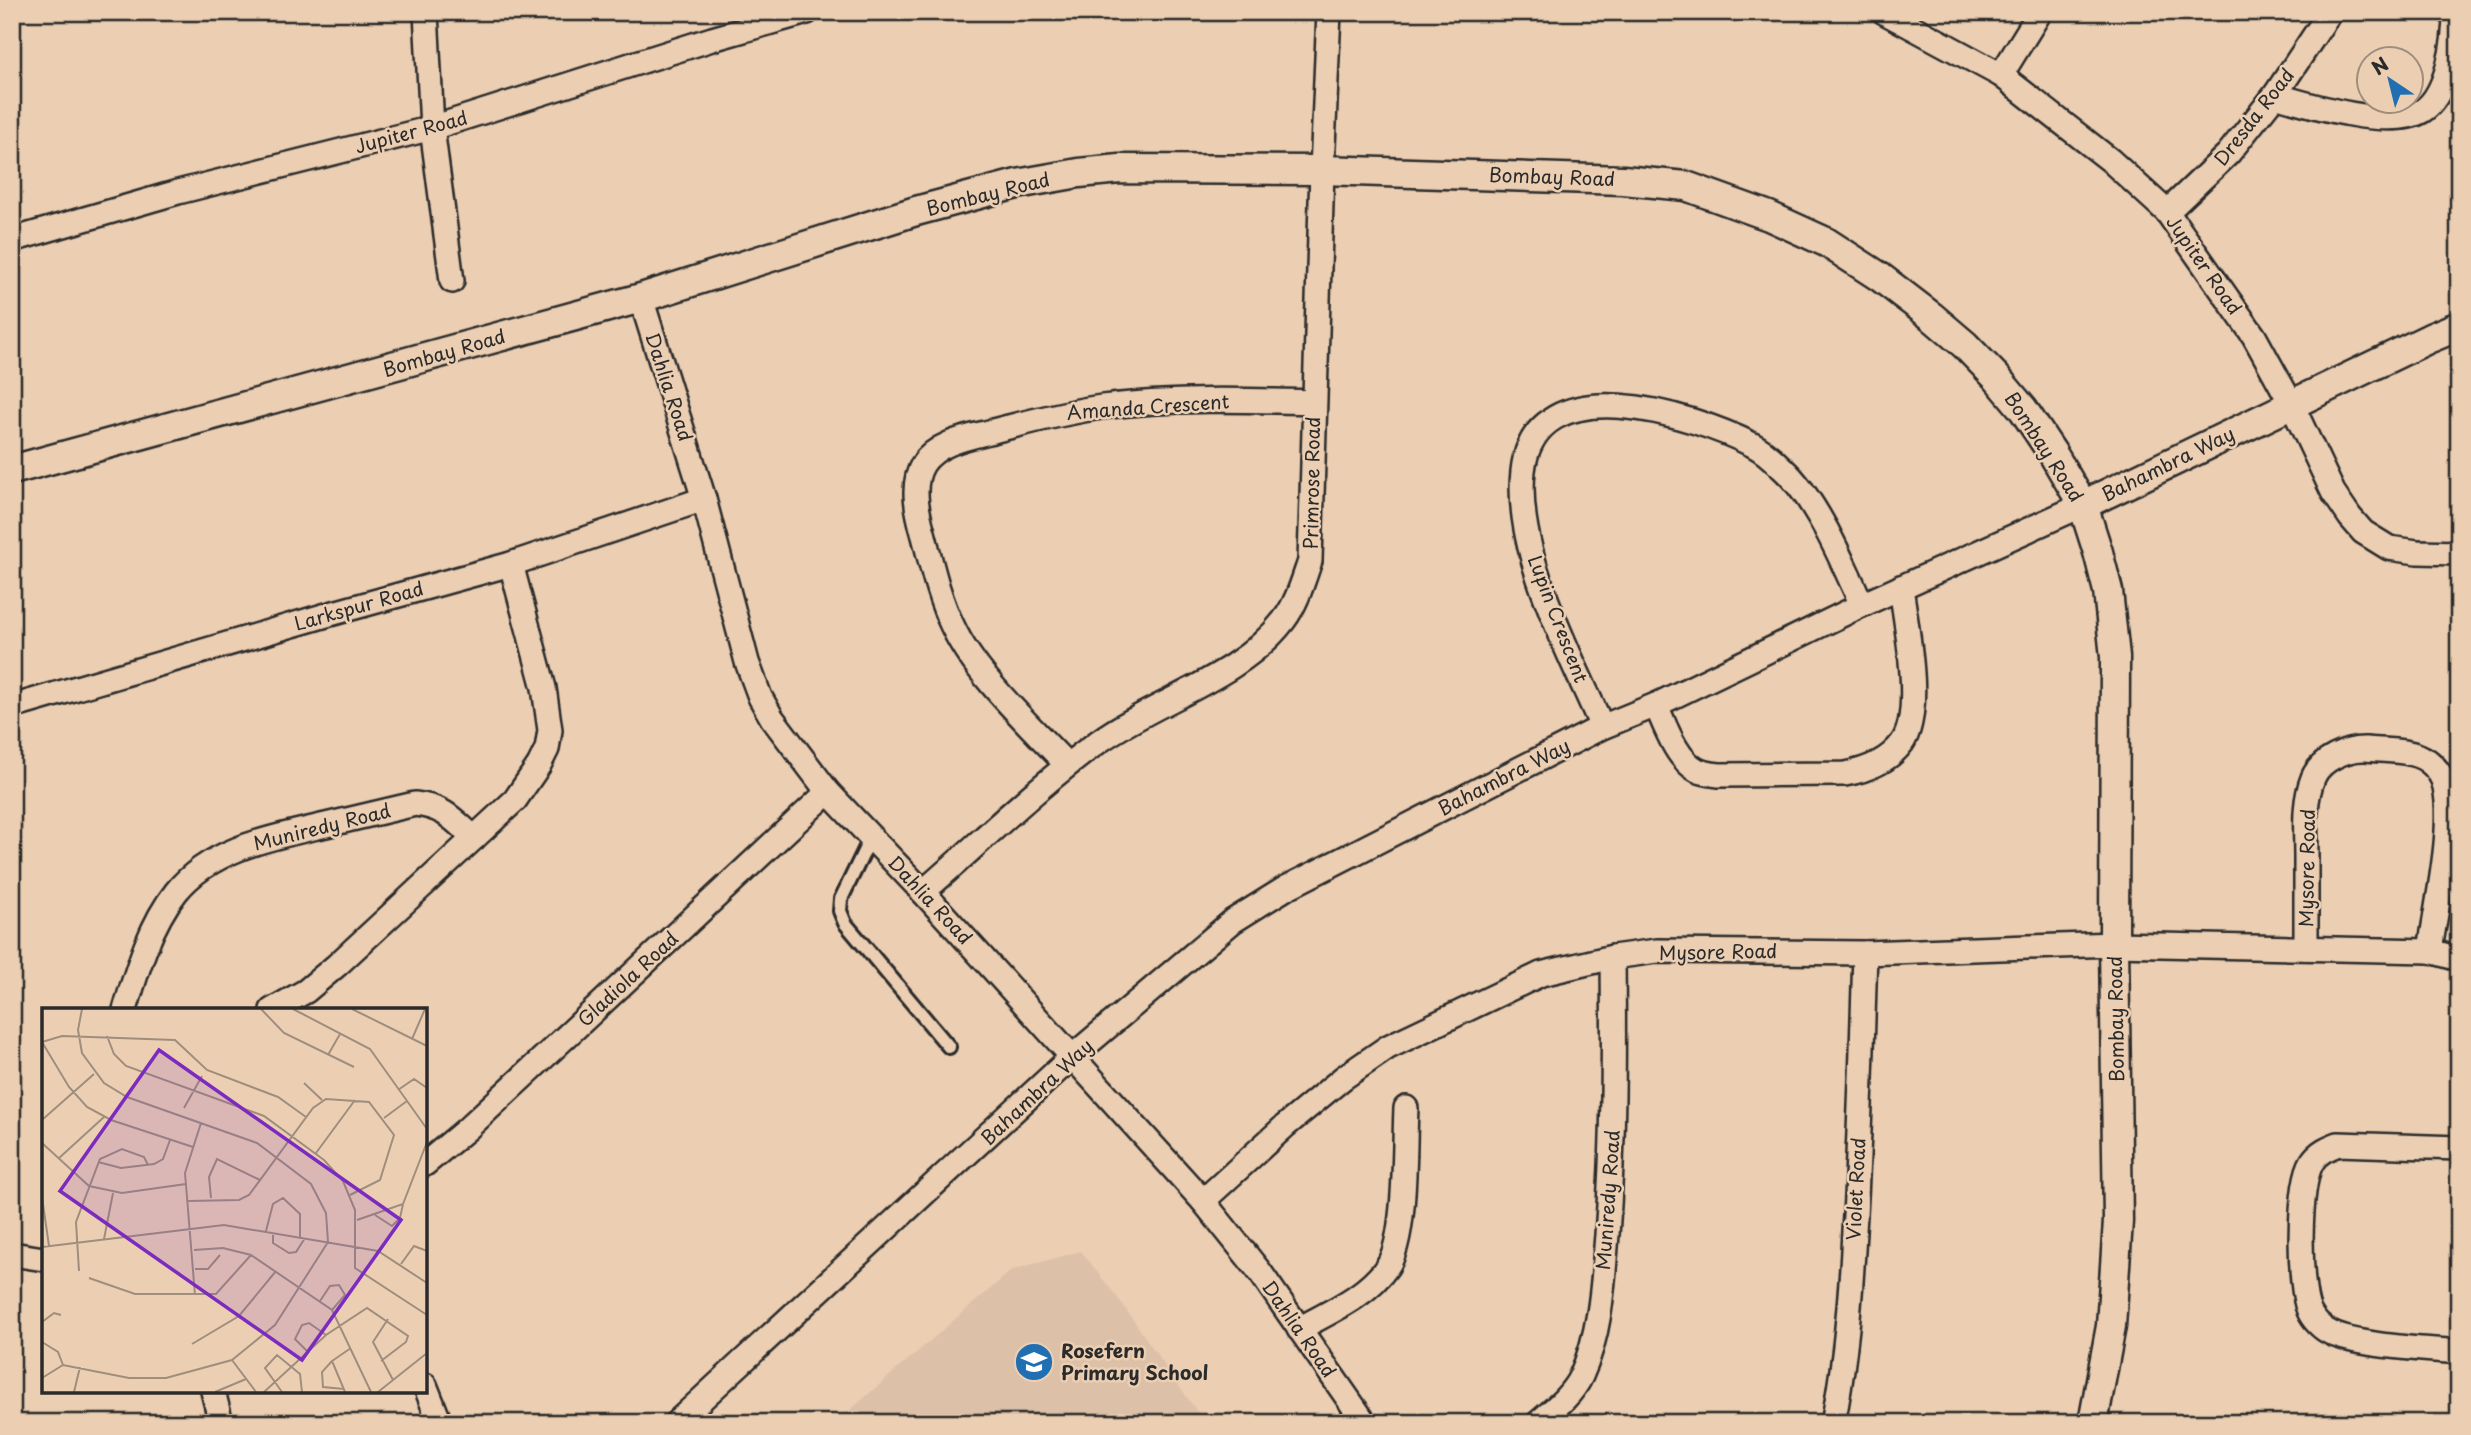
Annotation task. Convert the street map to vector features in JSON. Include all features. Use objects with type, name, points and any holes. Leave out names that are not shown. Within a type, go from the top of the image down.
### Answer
[{"type":"street","points":[[426,12],[432,128],[452,281]]},
{"type":"street","name":"Jupiter Road","points":[[12,240],[178,192],[432,128],[712,39],[807,12]]},
{"type":"street","name":"Primrose Road","points":[[923,892],[1067,765],[1130,720],[1224,670],[1265,640],[1285,619],[1297,596],[1310,561],[1329,12]]},
{"type":"street","name":"Jupiter Road","points":[[1884,12],[2001,75],[2110,160],[2167,212],[2254,336],[2292,405],[2333,492],[2363,532],[2389,548],[2459,553]]},
{"type":"street","points":[[2001,75],[2040,12]]},
{"type":"street","name":"Dresda Road","points":[[2167,212],[2228,154],[2275,95],[2330,12]]},
{"type":"street","points":[[2275,95],[2325,109],[2366,116],[2402,118],[2420,112],[2430,105],[2439,90],[2449,62],[2455,12]]},
{"type":"street","name":"Bombay Road","points":[[12,470],[640,298],[916,211],[1017,184],[1079,173],[1120,169],[1322,170],[1623,180],[1686,186],[1769,216],[1826,243],[1880,276],[1965,345],[2023,409],[2053,454],[2083,505],[2098,552],[2108,591],[2115,657],[2114,944],[2118,1221],[2111,1326],[2093,1423]]},
{"type":"street","name":"Dahlia Road","points":[[640,298],[704,499],[747,662],[760,697],[772,718],[828,792],[923,892],[1203,1201],[1260,1272],[1365,1423]]},
{"type":"street","name":"Bahambra Way","points":[[676,1423],[1073,1056],[1233,921],[1286,888],[1602,727],[1656,705],[1862,605],[2083,505],[2459,326]]},
{"type":"street","name":"Amanda Crescent","points":[[1067,765],[967,653],[952,626],[919,520],[916,495],[918,477],[923,465],[929,457],[959,440],[1056,415],[1102,407],[1182,401],[1314,402]]},
{"type":"street","name":"Lupin Crescent","points":[[1602,727],[1538,579],[1522,508],[1523,471],[1528,451],[1537,434],[1562,413],[1584,406],[1618,405],[1658,411],[1755,446],[1784,469],[1816,513],[1862,605]]},
{"type":"street","name":"Larkspur Road","points":[[12,707],[511,564],[704,499]]},
{"type":"street","points":[[276,1008],[306,991],[337,965],[515,800],[528,784],[547,749],[551,730],[544,688],[511,564]]},
{"type":"street","points":[[1656,705],[1681,753],[1695,769],[1704,773],[1845,774],[1866,770],[1891,754],[1902,743],[1910,728],[1913,707],[1901,587]]},
{"type":"street","name":"Mysore Road","points":[[2306,948],[2305,818],[2308,795],[2314,776],[2322,764],[2359,749],[2406,752],[2427,760],[2438,771],[2445,785],[2445,841],[2430,951]]},
{"type":"street","name":"Gladiola Road","points":[[427,1162],[467,1129],[828,792]]},
{"type":"street","name":"Muniredy Road","points":[[126,1008],[148,943],[166,907],[195,873],[222,858],[255,842],[415,804],[433,806],[456,821],[474,838]]},
{"type":"street","name":"Mysore Road","points":[[1203,1201],[1285,1126],[1343,1078],[1388,1047],[1541,974],[1613,957],[1657,951],[1866,953],[2114,944],[2430,951],[2459,959]]},
{"type":"street","name":"Violet Road","points":[[1833,1423],[1849,1319],[1857,1194],[1866,953]]},
{"type":"street","name":"Muniredy Road","points":[[1538,1423],[1566,1398],[1580,1379],[1594,1345],[1604,1276],[1612,1162],[1613,957]]},
{"type":"street","points":[[1299,1329],[1353,1299],[1388,1266],[1395,1248],[1402,1206],[1406,1108]]},
{"type":"street","points":[[2459,1148],[2338,1144],[2322,1151],[2313,1160],[2307,1173],[2302,1265],[2304,1293],[2309,1312],[2316,1322],[2332,1334],[2354,1340],[2459,1352]]},
{"type":"street","points":[[12,1254],[42,1259]]},
{"type":"street","points":[[427,1390],[440,1423]]},
{"type":"street","points":[[214,1393],[221,1423]]},
{"type":"lane","points":[[871,837],[841,900],[840,911],[845,923],[949,1047]]},
{"type":"shaded area","name":"Rosefern Primary School","points":[[1081,1251],[1120,1301],[1205,1423],[835,1423],[1012,1270]]},
{"type":"place","name":"Rosefern Primary School","points":[[1034,1362]]}]
